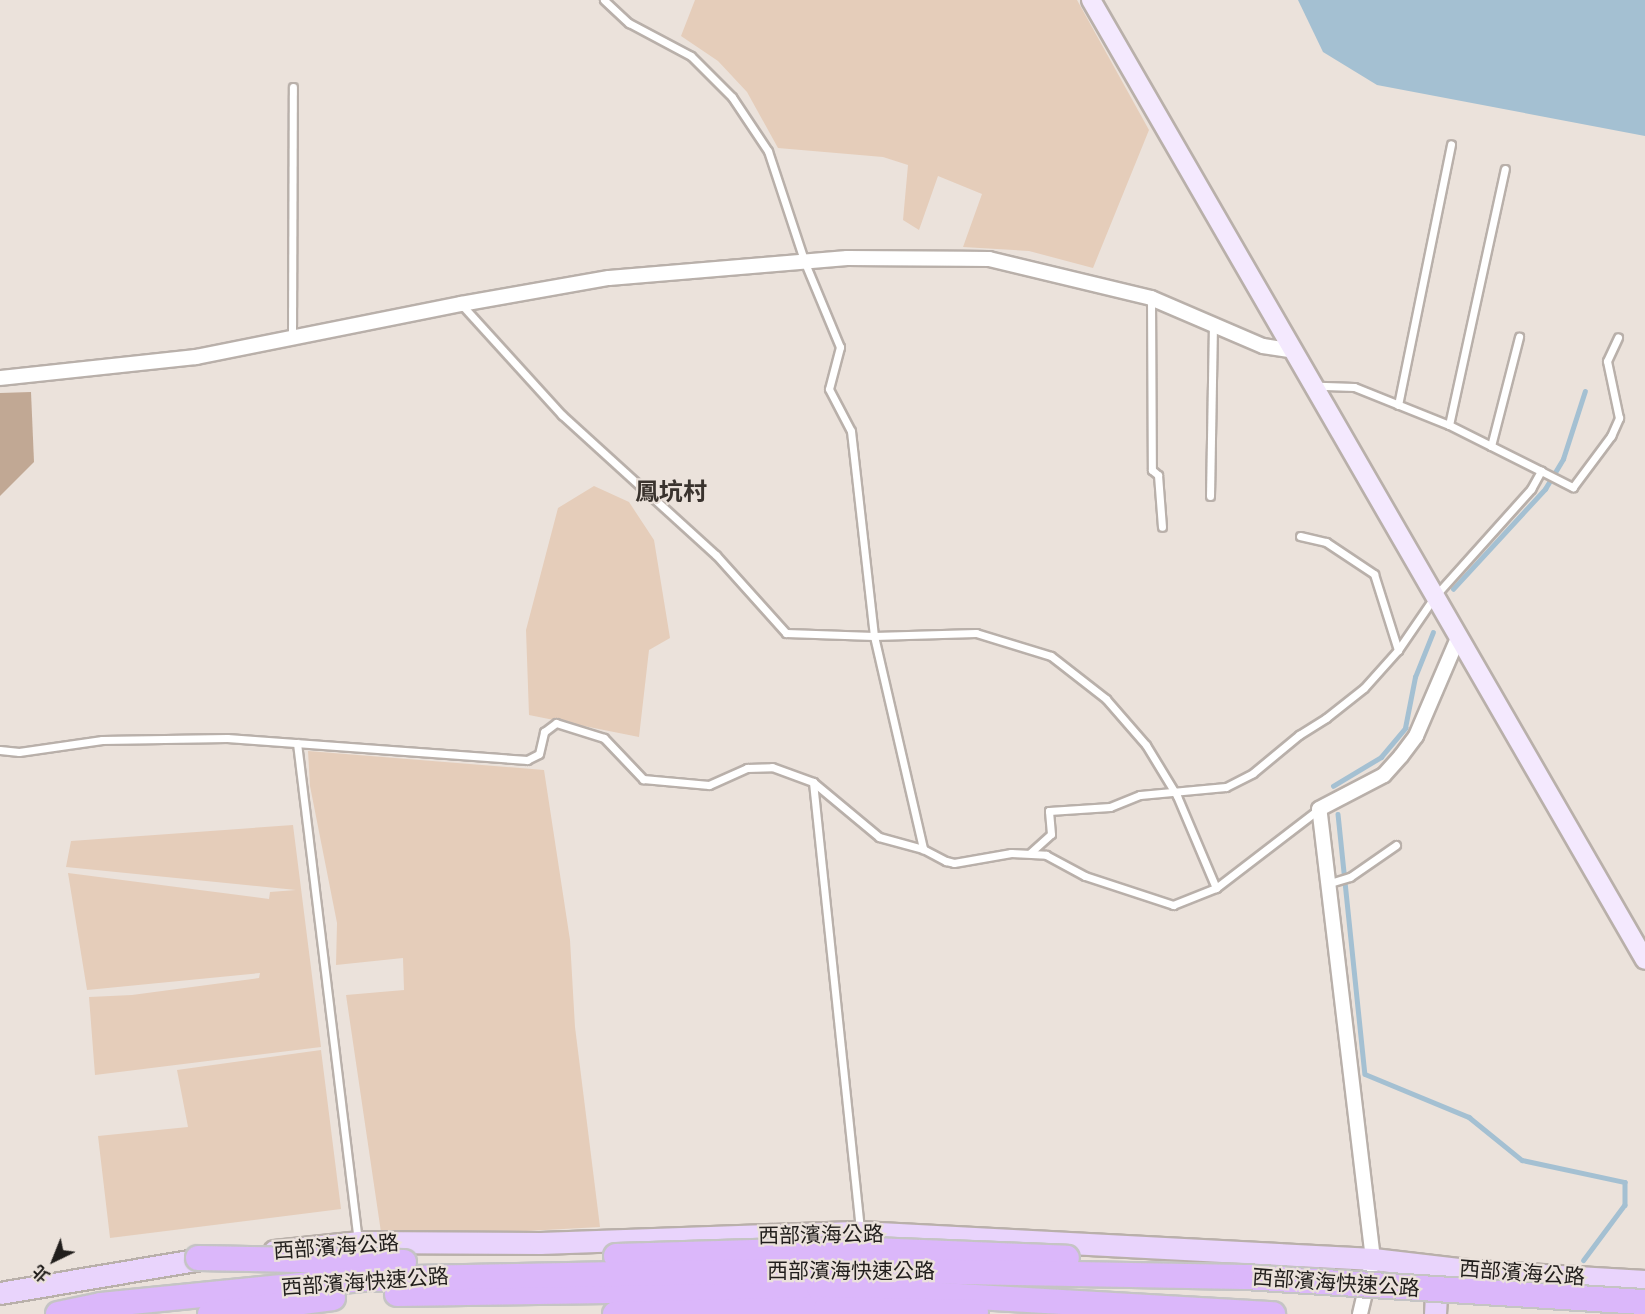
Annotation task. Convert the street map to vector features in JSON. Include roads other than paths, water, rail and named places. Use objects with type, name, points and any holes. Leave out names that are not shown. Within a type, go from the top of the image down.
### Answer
[{"type":"highway","points":[[198,1258],[464,1261],[848,1249],[1064,1258],[1245,1277]]},
{"type":"highway","name":"西部濱海快速公路","points":[[58,1314],[101,1305],[362,1279],[839,1270],[1245,1277],[1645,1302]]},
{"type":"highway","name":"西部濱海快速公路","points":[[210,1314],[359,1294],[819,1288],[1274,1314]]},
{"type":"highway","points":[[615,1314],[826,1309],[1052,1314]]},
{"type":"main road","name":"西部濱海公路","points":[[0,1293],[198,1258],[358,1242],[540,1243],[861,1232],[1373,1259],[1475,1271],[1645,1281]]},
{"type":"main road","points":[[1435,1314],[1436,1292],[1447,1281],[1475,1271]]},
{"type":"street","points":[[1091,0],[1645,960]]},
{"type":"street","points":[[0,378],[196,357],[292,336],[609,278],[847,258],[989,259],[1151,298],[1263,346],[1293,351]]},
{"type":"street","points":[[1360,1314],[1373,1259],[1330,883],[1319,809],[1384,775],[1401,756],[1416,736],[1458,639]]},
{"type":"street","points":[[861,1232],[875,1314]]},
{"type":"lane","points":[[604,0],[629,23],[691,56],[732,97],[768,151],[805,263],[840,347],[829,389],[851,431],[874,636],[923,849]]},
{"type":"lane","points":[[292,336],[293,87]]},
{"type":"lane","points":[[1398,405],[1451,144]]},
{"type":"lane","points":[[1449,425],[1504,169]]},
{"type":"lane","points":[[1151,298],[1152,470],[1158,475],[1162,527]]},
{"type":"lane","points":[[461,304],[562,415],[716,555],[786,633],[874,636],[976,633],[1051,656],[1113,707],[1146,745],[1174,790],[1216,888]]},
{"type":"lane","points":[[1210,496],[1213,324]]},
{"type":"lane","points":[[1491,446],[1519,337]]},
{"type":"lane","points":[[1314,386],[1354,387],[1449,425],[1573,487],[1611,436],[1619,418],[1607,361],[1618,337]]},
{"type":"lane","points":[[1030,853],[1051,834],[1049,811],[1110,807],[1140,795],[1174,790],[1226,787],[1253,773],[1364,688],[1398,650],[1435,596],[1531,489],[1541,471]]},
{"type":"lane","points":[[1300,536],[1326,542],[1374,574],[1398,650]]},
{"type":"lane","points":[[0,750],[19,752],[102,740],[227,738],[527,760],[539,754],[544,732],[556,723],[604,738],[633,771],[653,782],[709,785],[761,766],[813,782],[879,837],[923,849],[954,863],[1030,853],[1046,855],[1134,894],[1173,904],[1216,888],[1319,809]]},
{"type":"lane","points":[[297,743],[358,1242]]},
{"type":"lane","points":[[813,782],[861,1232]]},
{"type":"lane","points":[[1330,883],[1350,877],[1396,845]]},
{"type":"water","points":[[1298,0],[1645,0],[1645,136],[1377,85],[1323,52]]},
{"type":"waterway","points":[[1453,589],[1545,489],[1563,459],[1585,391]]},
{"type":"waterway","points":[[1333,786],[1381,757],[1405,728],[1415,677],[1433,632]]},
{"type":"waterway","points":[[1338,814],[1365,1074],[1469,1117],[1522,1160],[1625,1182],[1625,1205],[1584,1260]]},
{"type":"district","name":"鳳坑村","points":[[671,492]]}]
